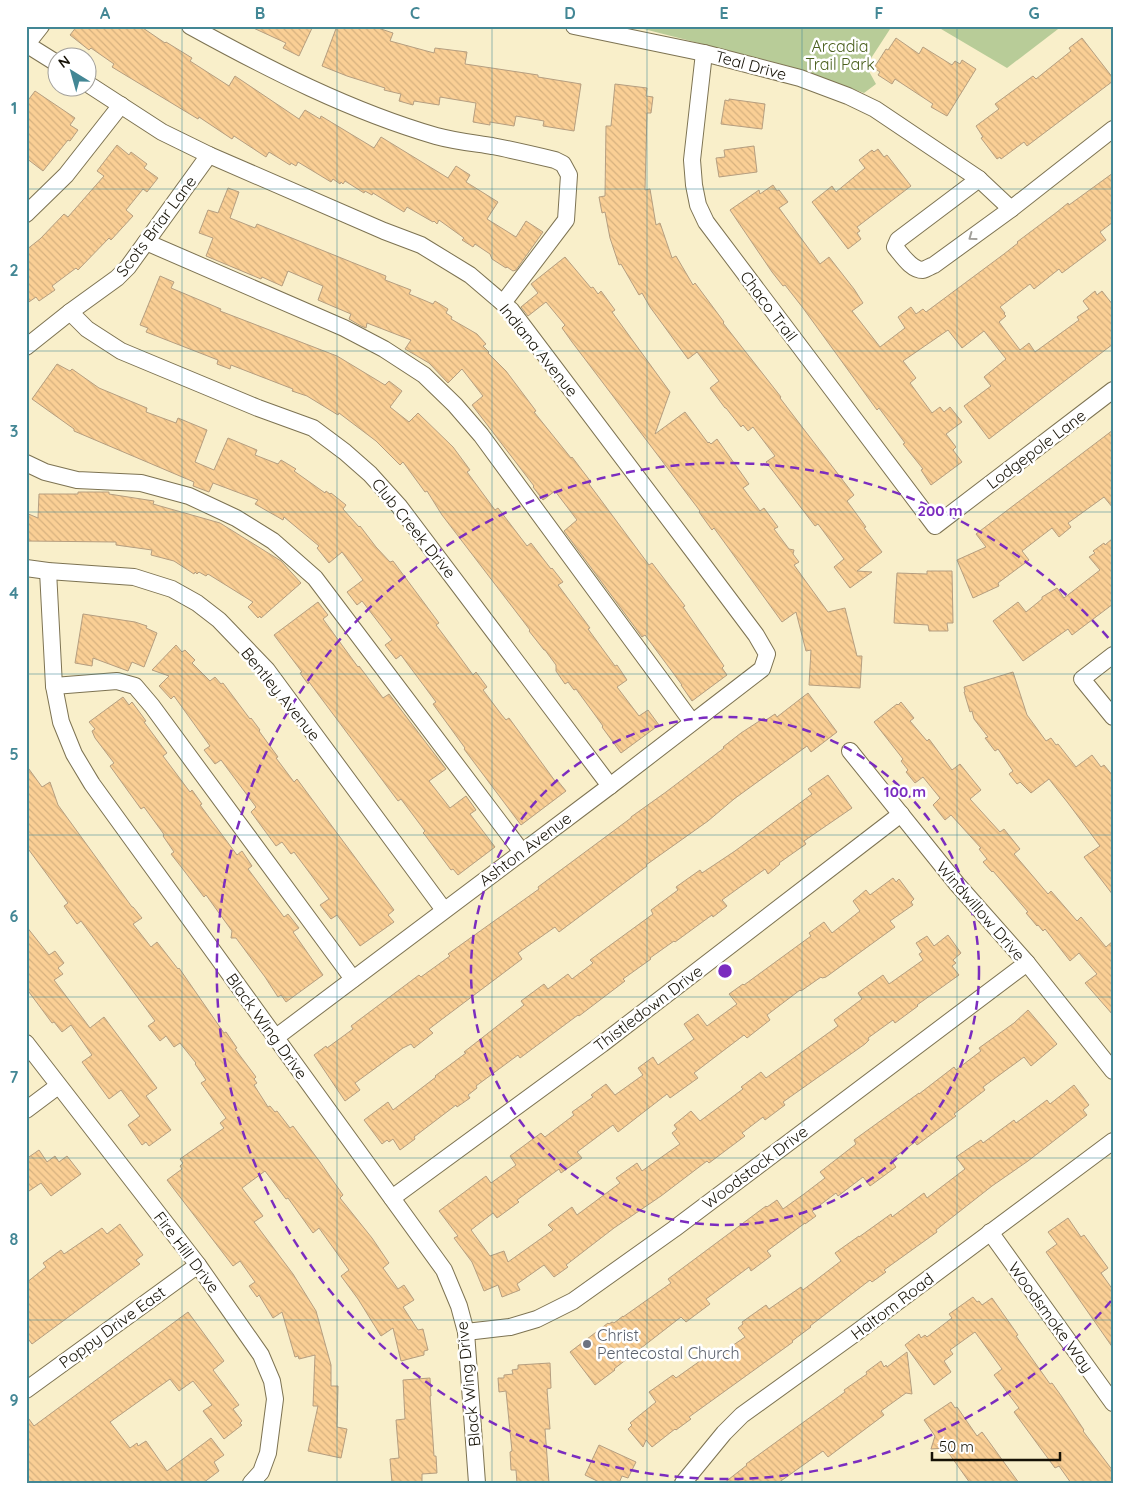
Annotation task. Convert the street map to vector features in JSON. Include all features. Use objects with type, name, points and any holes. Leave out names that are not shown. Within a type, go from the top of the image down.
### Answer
[{"type":"street","points":[[41,26],[26,45],[48,58]]},
{"type":"street","points":[[190,26],[231,49],[311,88],[378,117],[438,137],[546,158],[563,164],[569,175],[566,220],[503,303]]},
{"type":"street","name":"Teal Drive","points":[[574,26],[704,53],[800,78],[848,96],[875,109],[979,179],[1011,209]]},
{"type":"street","name":"Chaco Trail","points":[[704,53],[692,160],[694,185],[702,214],[706,222],[935,526]]},
{"type":"street","name":"Indiana Avenue","points":[[98,90],[162,132],[209,155],[384,231],[421,245],[470,275],[511,310],[756,635],[766,654]]},
{"type":"street","points":[[26,214],[66,175],[121,105]]},
{"type":"street","points":[[979,179],[898,240],[895,247],[905,260],[915,268],[924,270],[929,267],[1011,209],[1113,129]]},
{"type":"street","name":"Scots Briar Lane","points":[[26,347],[70,312],[118,278],[209,155]]},
{"type":"street","points":[[146,242],[344,328],[384,349],[424,376],[455,405],[481,435],[692,722]]},
{"type":"street","name":"Club Creek Drive","points":[[70,312],[87,329],[121,351],[258,408],[312,428],[345,452],[370,474],[405,514],[610,786]]},
{"type":"street","name":"Lodgepole Lane","points":[[935,526],[1113,390]]},
{"type":"street","points":[[26,463],[45,472],[77,480],[140,483],[189,496],[236,518],[273,541],[315,578],[522,852]]},
{"type":"street","name":"Bentley Avenue","points":[[26,568],[134,578],[172,589],[197,602],[219,620],[267,670],[444,910]]},
{"type":"street","name":"Black Wing Drive","points":[[48,571],[54,686],[64,730],[74,754],[92,784],[444,1270],[459,1306],[466,1332],[477,1483]]},
{"type":"street","name":"Ashton Avenue","points":[[275,1038],[610,786],[762,668],[766,654]]},
{"type":"street","points":[[1113,655],[1082,678],[1113,717]]},
{"type":"street","points":[[54,686],[117,681],[135,686],[152,706],[353,979]]},
{"type":"street","name":"Windwillow Drive","points":[[850,751],[957,884],[1027,963],[1113,1071]]},
{"type":"street","name":"Thistledown Drive","points":[[392,1198],[602,1044],[901,814]]},
{"type":"street","name":"Woodstock Drive","points":[[466,1332],[510,1327],[537,1318],[573,1301],[674,1229],[1027,963]]},
{"type":"street","name":"Fire Hill Drive","points":[[26,1043],[198,1265],[262,1355],[272,1381],[275,1399],[268,1453],[261,1472],[251,1483]]},
{"type":"street","points":[[26,1110],[58,1086]]},
{"type":"street","name":"Haltom Road","points":[[682,1483],[724,1433],[742,1415],[857,1332],[1113,1141]]},
{"type":"street","name":"Woodsmoke Way","points":[[990,1232],[1113,1403]]},
{"type":"street","name":"Poppy Drive East","points":[[26,1390],[198,1265]]},
{"type":"green space","name":"Arcadia Trail Park","points":[[632,26],[892,26],[866,66],[876,84],[864,93],[788,66]]},
{"type":"green space","points":[[936,26],[1062,26],[1007,68]]},
{"type":"building","points":[[77,26],[140,26],[192,58],[190,61],[229,86],[235,76],[299,119],[305,110],[320,119],[321,116],[374,148],[381,137],[448,178],[456,166],[470,175],[466,182],[498,202],[487,219],[516,237],[526,221],[543,232],[516,270],[513,271],[492,259],[490,254],[475,244],[473,247],[462,240],[464,238],[439,220],[437,224],[407,207],[404,212],[373,193],[372,195],[365,191],[364,193],[345,181],[343,184],[341,182],[340,184],[333,179],[331,182],[298,162],[296,166],[291,163],[290,165],[269,152],[266,157],[234,136],[232,139],[199,117],[198,119],[112,67],[114,64],[98,53],[98,48],[86,48],[70,35]]},
{"type":"building","points":[[249,26],[313,26],[299,56],[283,48],[286,43]]},
{"type":"building","points":[[337,26],[372,26],[393,33],[390,41],[434,53],[435,48],[467,52],[465,64],[538,75],[538,77],[581,84],[574,131],[543,126],[544,121],[516,116],[514,126],[490,122],[490,125],[473,122],[476,103],[440,97],[439,105],[414,101],[413,105],[399,101],[401,94],[384,90],[385,88],[322,66]]},
{"type":"building","points":[[896,38],[919,54],[923,47],[952,65],[955,61],[960,64],[962,60],[976,69],[947,116],[931,107],[933,104],[895,79],[892,84],[878,75],[880,72],[874,68],[886,49],[888,50]]},
{"type":"building","points":[[1082,38],[1113,78],[1113,81],[1027,146],[1024,142],[1001,159],[1000,157],[997,159],[981,138],[983,137],[976,126],[999,109],[995,104],[1033,76],[1036,79],[1071,51],[1069,48]]},
{"type":"building","points":[[615,84],[647,88],[646,96],[653,97],[651,113],[647,113],[645,190],[650,189],[656,225],[660,223],[672,258],[676,256],[693,285],[695,283],[723,323],[854,495],[847,501],[882,552],[857,571],[872,572],[850,588],[834,567],[844,559],[818,524],[815,526],[766,462],[775,456],[753,427],[748,431],[743,425],[741,427],[725,408],[710,388],[719,381],[697,352],[688,359],[642,293],[639,295],[621,264],[619,265],[610,238],[605,212],[602,213],[599,197],[605,196],[606,126],[611,126]]},
{"type":"building","points":[[35,91],[75,118],[70,125],[78,130],[43,171],[26,158],[26,103]]},
{"type":"building","points":[[729,99],[765,104],[762,129],[721,124],[725,100],[729,101]]},
{"type":"building","points":[[117,145],[129,155],[131,152],[147,164],[144,168],[158,178],[147,192],[143,189],[126,210],[133,216],[111,240],[109,238],[78,270],[76,268],[52,286],[55,290],[39,301],[36,297],[26,304],[26,250],[40,239],[64,214],[68,217],[104,176],[97,171]]},
{"type":"building","points":[[754,146],[757,172],[719,177],[716,158],[725,157],[724,150]]},
{"type":"building","points":[[878,149],[884,157],[887,155],[911,186],[857,227],[860,231],[857,233],[861,239],[848,249],[812,202],[832,186],[836,192],[865,168],[859,160],[872,150],[874,152]]},
{"type":"building","points":[[1113,173],[1113,222],[1100,232],[1106,240],[1062,273],[1059,269],[1034,289],[1030,284],[1000,307],[1006,316],[999,322],[1020,350],[1029,343],[1035,352],[1079,320],[1077,317],[1089,309],[1083,301],[1095,291],[1097,295],[1102,291],[1113,305],[1113,344],[989,439],[964,406],[991,386],[984,377],[1006,359],[984,331],[962,348],[948,330],[903,361],[916,378],[910,383],[932,413],[940,407],[944,412],[950,407],[962,422],[946,434],[956,447],[953,450],[962,462],[931,485],[921,470],[923,469],[903,444],[905,443],[879,408],[877,410],[803,308],[772,272],[730,210],[759,190],[760,194],[773,185],[777,191],[779,190],[788,202],[779,208],[820,264],[829,257],[854,289],[863,303],[852,311],[880,347],[905,328],[898,317],[911,307],[916,314],[923,309],[926,312],[1068,203],[1069,205]]},
{"type":"building","points":[[228,188],[239,192],[230,218],[255,228],[257,224],[386,276],[385,280],[411,290],[409,294],[433,304],[435,301],[448,309],[446,313],[452,317],[451,319],[477,334],[486,344],[483,346],[488,353],[506,371],[536,411],[534,412],[591,482],[589,484],[649,565],[652,563],[685,606],[683,607],[724,666],[722,668],[727,675],[692,701],[645,635],[642,637],[564,531],[577,520],[555,491],[543,500],[472,405],[483,396],[462,369],[448,383],[429,363],[405,349],[411,340],[367,323],[366,328],[361,326],[349,319],[351,314],[318,300],[323,286],[288,271],[282,286],[206,256],[213,238],[199,233],[208,210],[218,213]]},
{"type":"building","points":[[565,257],[591,288],[593,287],[598,294],[601,291],[615,310],[612,312],[670,392],[655,434],[685,412],[708,443],[711,444],[717,439],[749,484],[743,488],[760,511],[764,508],[778,527],[774,529],[789,549],[794,550],[793,554],[799,562],[794,565],[828,612],[845,608],[857,656],[862,656],[860,688],[809,685],[811,650],[806,651],[796,612],[782,622],[714,528],[712,530],[700,511],[572,342],[562,328],[565,325],[546,302],[528,316],[521,307],[538,293],[531,284]]},
{"type":"building","points":[[160,276],[174,282],[171,288],[221,309],[220,311],[337,356],[385,385],[389,381],[402,391],[390,407],[409,422],[418,413],[453,447],[470,470],[467,472],[495,510],[498,508],[527,546],[531,543],[563,582],[558,585],[590,628],[588,629],[627,680],[617,687],[639,716],[648,710],[659,725],[621,753],[576,689],[574,690],[568,682],[565,684],[556,671],[556,665],[442,515],[427,491],[425,492],[403,462],[400,465],[376,441],[339,413],[338,415],[307,396],[292,391],[293,389],[231,365],[230,369],[217,364],[218,360],[146,332],[148,328],[140,325]]},
{"type":"building","points":[[57,364],[70,371],[72,369],[99,388],[147,408],[146,412],[176,423],[178,418],[207,430],[195,462],[214,470],[228,438],[257,450],[255,455],[278,464],[281,460],[296,469],[294,471],[325,493],[326,491],[331,493],[346,505],[343,509],[390,562],[393,561],[439,623],[436,625],[473,675],[476,672],[487,687],[483,690],[501,714],[506,720],[509,718],[555,781],[557,780],[566,791],[521,825],[464,749],[433,704],[436,702],[401,655],[396,659],[385,645],[392,640],[362,601],[357,605],[347,592],[363,580],[342,552],[329,563],[317,548],[319,546],[284,517],[283,520],[255,504],[258,500],[213,483],[209,492],[193,486],[194,482],[74,431],[74,429],[32,399]]},
{"type":"building","points":[[1113,430],[1113,508],[1104,497],[1068,523],[1071,527],[1059,537],[1052,528],[1022,551],[1029,560],[998,583],[999,586],[973,598],[957,560],[986,547],[976,534]]},
{"type":"building","points":[[78,492],[109,492],[109,494],[154,501],[153,504],[220,523],[281,561],[301,583],[261,618],[260,616],[258,618],[248,607],[253,602],[208,574],[206,576],[195,572],[194,574],[174,561],[151,555],[152,550],[116,545],[116,542],[26,541],[26,513],[38,518],[39,494],[78,494]]},
{"type":"building","points":[[1113,538],[1113,604],[1072,635],[1068,629],[1023,661],[993,621],[1018,602],[1026,612],[1042,597],[1057,588],[1064,598],[1100,570],[1089,557],[1095,553],[1093,551],[1104,543],[1105,545]]},
{"type":"building","points":[[927,571],[952,571],[953,623],[947,623],[948,631],[929,631],[928,625],[894,623],[897,573],[927,574]]},
{"type":"building","points":[[318,602],[328,615],[323,619],[358,667],[383,698],[389,694],[446,769],[429,781],[450,808],[466,796],[476,810],[470,814],[495,847],[458,875],[453,869],[451,870],[423,833],[425,831],[401,799],[398,801],[309,682],[308,684],[300,673],[302,672],[274,635]]},
{"type":"building","points":[[83,614],[135,622],[147,626],[146,628],[157,633],[144,667],[132,662],[128,671],[93,658],[92,666],[75,663]]},
{"type":"building","points":[[176,645],[182,652],[185,650],[195,660],[192,663],[210,681],[215,677],[221,684],[223,683],[260,730],[278,757],[276,758],[294,782],[297,779],[394,910],[388,915],[394,922],[360,946],[337,915],[331,919],[320,905],[329,899],[294,852],[291,854],[282,842],[276,846],[251,812],[256,807],[221,760],[215,764],[204,750],[210,746],[174,696],[171,699],[159,686],[169,676],[152,670]]},
{"type":"building","points":[[1013,672],[1027,715],[1046,741],[1051,738],[1056,745],[1058,744],[1076,767],[1092,755],[1101,767],[1104,765],[1113,776],[1113,895],[1084,857],[1100,846],[1068,803],[1049,779],[1031,793],[1020,782],[1017,784],[1009,774],[1013,771],[998,749],[995,751],[985,738],[988,737],[974,719],[972,711],[970,712],[964,687]]},
{"type":"building","points":[[808,693],[837,732],[811,752],[807,746],[559,932],[555,927],[518,953],[522,959],[429,1029],[433,1033],[414,1048],[411,1044],[403,1048],[355,1083],[360,1090],[345,1101],[314,1055],[353,1029],[351,1026],[419,975],[421,977],[450,956],[448,954],[539,889],[538,887],[724,748],[741,733],[764,718],[766,720],[775,714],[777,717]]},
{"type":"building","points":[[123,697],[129,705],[132,702],[146,721],[144,722],[167,753],[163,756],[190,792],[192,790],[202,804],[200,805],[237,855],[242,851],[252,866],[248,869],[284,917],[288,914],[299,928],[293,932],[323,975],[286,1002],[281,995],[278,997],[236,938],[231,938],[232,931],[206,895],[204,897],[171,854],[174,852],[163,836],[163,833],[144,807],[141,809],[110,766],[114,763],[95,738],[92,731],[95,729],[89,722]]},
{"type":"building","points":[[901,702],[914,718],[910,721],[927,741],[929,739],[952,770],[960,764],[981,790],[970,799],[1000,832],[1004,829],[1020,849],[1014,854],[1048,894],[1051,891],[1077,921],[1081,917],[1106,947],[1113,941],[1113,1015],[1085,983],[1097,974],[1079,953],[1070,961],[1045,929],[1043,931],[1037,926],[1026,913],[1028,912],[983,862],[987,859],[979,849],[981,848],[951,815],[945,820],[933,805],[940,798],[923,777],[915,783],[906,772],[908,770],[901,761],[903,759],[874,722]]},
{"type":"building","points":[[26,765],[42,787],[50,782],[58,805],[142,918],[133,924],[151,947],[157,942],[179,968],[256,1077],[254,1079],[257,1083],[254,1085],[268,1107],[270,1106],[275,1112],[277,1111],[290,1128],[293,1126],[343,1195],[340,1198],[389,1263],[383,1268],[398,1289],[404,1285],[414,1300],[403,1307],[418,1330],[423,1329],[428,1350],[424,1351],[424,1355],[401,1361],[393,1328],[381,1336],[341,1276],[349,1270],[319,1228],[313,1233],[288,1198],[286,1199],[265,1171],[242,1188],[263,1216],[254,1222],[293,1274],[316,1311],[331,1365],[331,1386],[338,1386],[337,1427],[347,1429],[341,1458],[308,1451],[318,1406],[313,1406],[315,1355],[299,1359],[298,1356],[295,1357],[282,1312],[273,1318],[259,1295],[257,1297],[249,1286],[255,1282],[240,1261],[233,1266],[167,1180],[182,1169],[180,1166],[183,1163],[180,1159],[224,1128],[220,1123],[226,1118],[201,1083],[206,1080],[196,1063],[180,1043],[174,1047],[166,1036],[160,1041],[148,1026],[155,1021],[81,921],[77,924],[64,906],[68,903],[26,846]]},
{"type":"building","points":[[828,775],[852,808],[804,841],[806,844],[779,863],[768,874],[765,869],[722,900],[727,906],[713,917],[712,915],[650,958],[623,979],[625,981],[579,1016],[520,1058],[518,1055],[476,1086],[477,1088],[468,1095],[470,1098],[457,1107],[456,1105],[400,1150],[393,1139],[389,1142],[387,1140],[382,1144],[364,1120],[388,1102],[393,1110],[524,1005],[521,1001],[544,984],[548,989],[568,974],[572,979],[593,963],[590,960],[653,914],[651,910],[678,890],[676,887],[700,870],[702,873],[735,851],[812,794],[808,789]]},
{"type":"building","points":[[893,878],[896,882],[899,879],[914,899],[911,902],[913,905],[890,921],[895,927],[826,977],[821,977],[800,990],[767,1015],[770,1020],[747,1038],[744,1035],[694,1073],[698,1078],[670,1098],[667,1094],[618,1132],[613,1125],[577,1152],[582,1158],[561,1173],[559,1169],[517,1200],[519,1202],[497,1218],[493,1213],[471,1230],[490,1256],[504,1251],[508,1262],[553,1230],[548,1225],[572,1207],[577,1215],[620,1183],[616,1178],[637,1163],[642,1171],[680,1144],[672,1133],[677,1129],[674,1125],[691,1111],[700,1121],[743,1089],[741,1087],[761,1072],[766,1078],[838,1026],[834,1020],[862,999],[858,993],[883,975],[889,984],[923,960],[919,954],[922,952],[916,943],[927,936],[934,946],[948,935],[961,953],[953,960],[956,963],[952,966],[959,975],[895,1023],[893,1020],[868,1038],[869,1040],[865,1044],[783,1102],[785,1105],[765,1120],[763,1117],[742,1133],[745,1136],[614,1228],[566,1265],[568,1267],[554,1277],[544,1265],[517,1284],[520,1290],[502,1297],[498,1285],[484,1291],[472,1262],[454,1238],[458,1236],[439,1211],[486,1176],[491,1183],[516,1165],[510,1156],[541,1133],[545,1137],[574,1115],[572,1112],[593,1097],[591,1095],[606,1084],[615,1095],[643,1075],[638,1068],[653,1057],[658,1065],[694,1039],[684,1024],[698,1014],[707,1026],[737,1004],[729,994],[811,936],[809,933],[824,922],[832,933],[860,911],[853,901],[866,890],[870,895]]},
{"type":"building","points":[[26,926],[49,955],[55,951],[64,963],[58,968],[63,974],[54,980],[90,1028],[104,1017],[157,1088],[146,1096],[171,1130],[149,1146],[146,1142],[142,1145],[128,1125],[140,1116],[121,1090],[109,1099],[82,1062],[92,1055],[71,1025],[62,1032],[54,1022],[52,1023],[26,988]]},
{"type":"building","points":[[1028,1010],[1057,1044],[1031,1066],[1024,1057],[983,1087],[985,1090],[954,1114],[956,1116],[917,1145],[915,1142],[891,1160],[896,1167],[870,1186],[863,1177],[838,1196],[836,1193],[812,1211],[816,1216],[767,1251],[771,1256],[751,1271],[749,1267],[706,1299],[710,1304],[686,1322],[681,1317],[595,1385],[570,1352],[608,1323],[614,1323],[671,1283],[668,1279],[766,1206],[777,1200],[783,1209],[804,1194],[825,1178],[820,1172],[856,1144],[854,1140],[954,1067],[956,1070],[981,1051],[979,1048],[1014,1023]]},
{"type":"building","points":[[1074,1085],[1089,1105],[1083,1110],[1087,1115],[1028,1161],[992,1186],[936,1230],[937,1232],[884,1270],[886,1272],[872,1282],[870,1280],[810,1326],[793,1342],[689,1417],[691,1419],[652,1447],[646,1440],[643,1447],[628,1429],[632,1425],[630,1423],[656,1402],[649,1392],[673,1375],[676,1378],[707,1356],[710,1361],[745,1337],[738,1328],[743,1324],[742,1322],[766,1305],[769,1309],[801,1287],[803,1290],[841,1261],[835,1253],[891,1214],[892,1217],[924,1193],[927,1198],[965,1169],[956,1157],[981,1140],[983,1143],[1014,1120],[1016,1123],[1047,1100],[1050,1104]]},
{"type":"building","points":[[39,1150],[47,1162],[55,1156],[59,1162],[67,1156],[81,1174],[51,1196],[41,1183],[26,1193],[26,1159]]},
{"type":"building","points":[[1068,1218],[1081,1237],[1084,1235],[1108,1268],[1101,1273],[1113,1290],[1113,1348],[1046,1252],[1057,1244],[1048,1232]]},
{"type":"building","points":[[120,1224],[143,1255],[136,1260],[140,1264],[32,1344],[26,1336],[26,1283],[46,1267],[43,1263],[61,1250],[64,1254],[102,1228],[107,1234]]},
{"type":"building","points":[[973,1297],[982,1305],[992,1298],[1018,1335],[1016,1336],[1050,1384],[1052,1383],[1083,1431],[1113,1471],[1113,1483],[1071,1483],[1059,1466],[1055,1468],[1014,1412],[1019,1408],[994,1375],[1002,1369],[975,1332],[950,1350],[953,1354],[944,1361],[951,1372],[934,1385],[905,1345],[919,1334],[921,1338],[925,1335],[927,1337],[952,1318],[949,1314]]},
{"type":"building","points":[[188,1312],[224,1361],[213,1370],[239,1405],[233,1409],[242,1421],[240,1423],[242,1425],[224,1439],[203,1411],[212,1405],[193,1381],[179,1391],[170,1379],[110,1422],[130,1448],[137,1443],[138,1446],[146,1441],[167,1471],[211,1438],[224,1455],[214,1462],[219,1471],[203,1483],[26,1483],[26,1415],[34,1426]]},
{"type":"building","points":[[907,1352],[912,1394],[906,1393],[881,1411],[884,1415],[828,1457],[823,1451],[778,1483],[724,1483],[746,1464],[845,1392],[844,1390],[867,1374],[866,1372],[881,1361],[884,1367],[886,1365],[887,1367]]},
{"type":"building","points":[[550,1363],[551,1388],[547,1389],[550,1429],[545,1429],[549,1483],[517,1483],[516,1470],[511,1470],[510,1452],[512,1451],[506,1391],[499,1392],[498,1378],[504,1378],[504,1375],[513,1374],[512,1370],[518,1369],[518,1365]]},
{"type":"building","points":[[430,1378],[434,1456],[436,1456],[437,1473],[422,1474],[422,1483],[392,1483],[390,1459],[399,1458],[396,1420],[405,1419],[403,1380]]},
{"type":"building","points":[[951,1402],[955,1408],[957,1407],[977,1436],[982,1432],[1019,1483],[970,1483],[945,1448],[931,1449],[935,1436],[924,1420]]},
{"type":"building","points":[[599,1445],[636,1462],[628,1478],[622,1476],[619,1483],[601,1483],[585,1475]]},
{"type":"place","name":"Christ Pentecostal Church","points":[[587,1344]]}]
